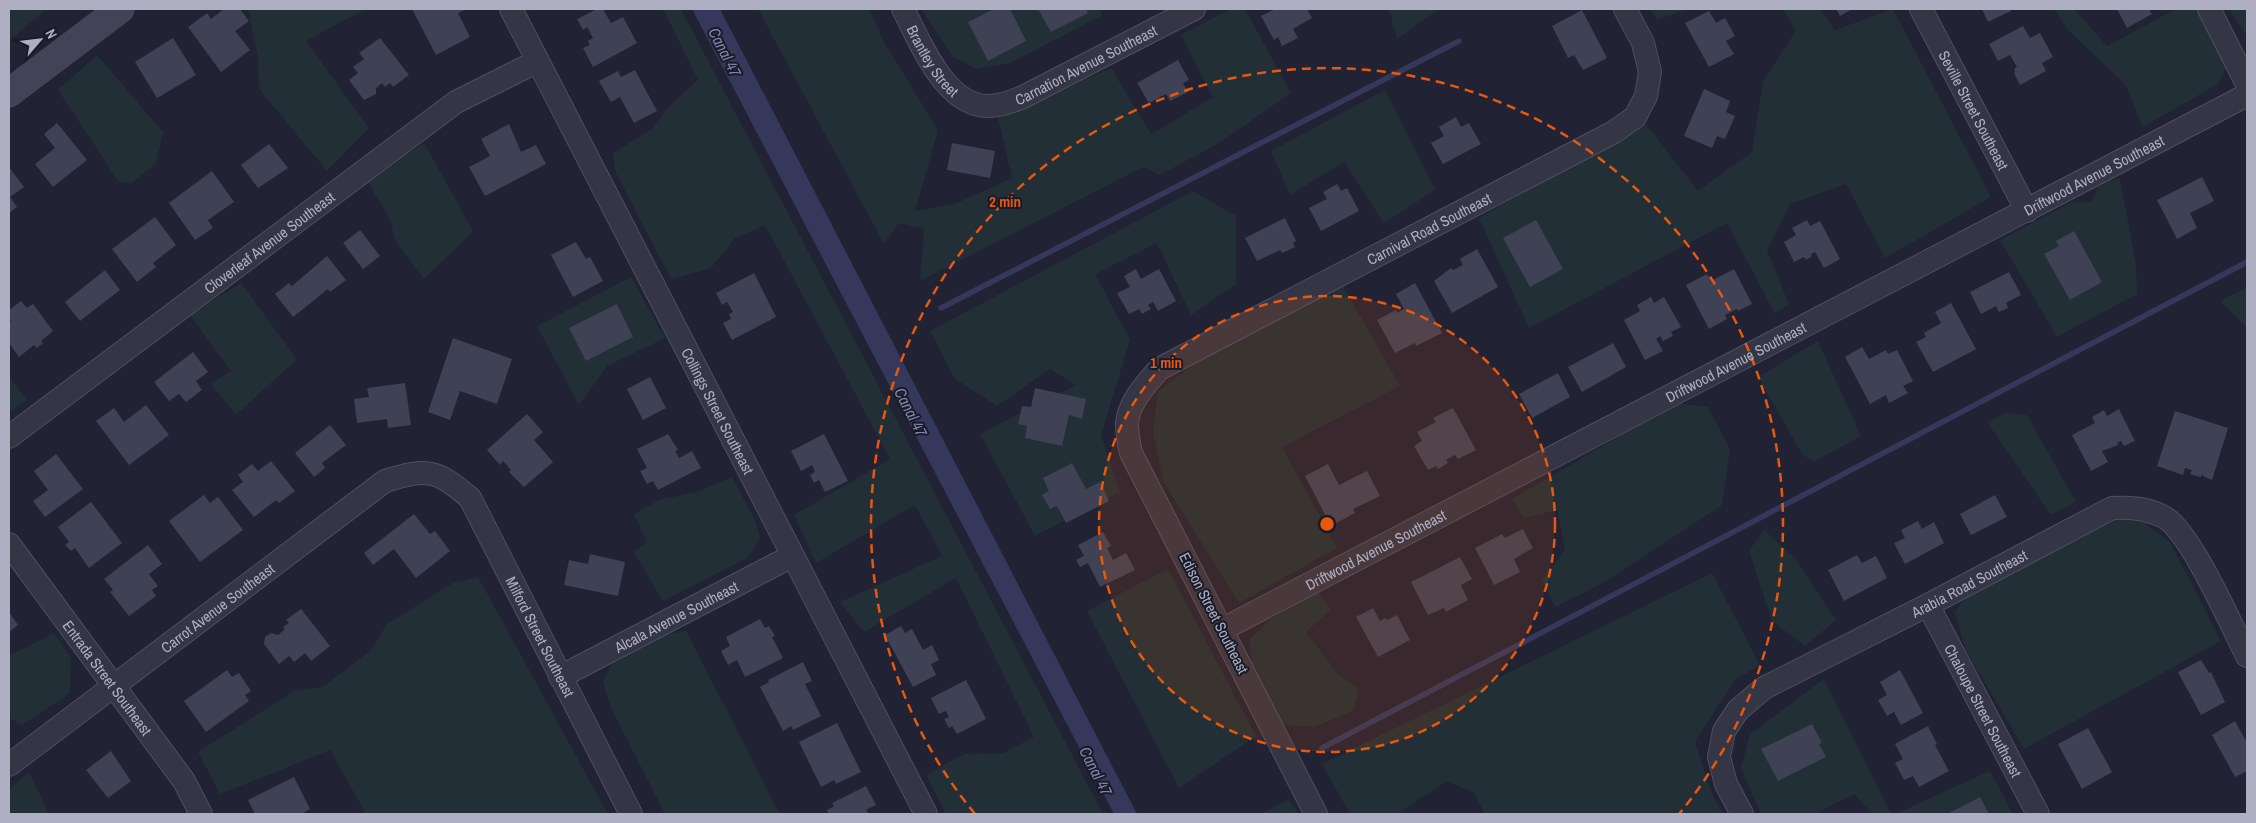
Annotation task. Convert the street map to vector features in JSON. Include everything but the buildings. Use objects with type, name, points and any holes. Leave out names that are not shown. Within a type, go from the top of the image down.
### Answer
[{"type":"street","points":[[9,93],[120,9]]},
{"type":"street","name":"Collings Street Southeast","points":[[511,9],[926,814]]},
{"type":"street","name":"Brantley Street","points":[[903,9],[934,69],[951,89],[974,104]]},
{"type":"street","name":"Carnation Avenue Southeast","points":[[974,104],[996,106],[1023,97],[1194,9]]},
{"type":"street","name":"Carnival Road Southeast","points":[[1132,408],[1140,390],[1159,369],[1614,132],[1635,117],[1646,96],[1650,72],[1643,43],[1625,9]]},
{"type":"street","name":"Seville Street Southeast","points":[[1922,9],[2027,211]]},
{"type":"street","points":[[2209,9],[2247,84]]},
{"type":"street","name":"Cloverleaf Avenue Southeast","points":[[9,437],[456,102],[538,61]]},
{"type":"street","name":"Driftwood Avenue Southeast","points":[[1223,630],[2247,96]]},
{"type":"street","name":"Edison Street Southeast","points":[[1132,408],[1127,424],[1131,453],[1316,814]]},
{"type":"street","name":"Carrot Avenue Southeast","points":[[9,765],[384,481],[414,472],[434,474]]},
{"type":"street","name":"Milford Street Southeast","points":[[434,474],[452,483],[470,498],[631,814]]},
{"type":"street","name":"Arabia Road Southeast","points":[[1742,814],[1726,784],[1719,757],[1724,730],[1738,710],[1764,688],[1928,605],[2112,508],[2136,507],[2165,517],[2186,539],[2247,656]]},
{"type":"street","name":"Entrada Street Southeast","points":[[9,544],[115,685],[184,781],[201,814]]},
{"type":"street","name":"Alcala Avenue Southeast","points":[[560,677],[792,556]]},
{"type":"street","name":"Chaloupe Street Southeast","points":[[1928,605],[2038,814]]},
{"type":"shaded area","points":[[9,9],[46,9],[9,41]]},
{"type":"shaded area","points":[[248,9],[366,9],[306,41],[369,128],[327,171],[259,89],[258,57]]},
{"type":"shaded area","points":[[663,9],[681,9],[1103,814],[946,814],[926,775],[964,754],[1003,753],[1034,737],[956,578],[864,632],[840,602],[942,556],[915,505],[816,563],[794,515],[890,459],[765,225],[735,238],[711,268],[671,279],[616,173],[613,153],[652,129],[669,106],[698,80]]},
{"type":"shaded area","points":[[758,9],[869,9],[884,42],[938,130],[915,211],[957,203],[1012,178],[998,118],[1111,68],[1151,134],[1213,97],[1181,35],[1230,9],[1245,9],[1291,93],[1219,143],[1160,175],[1143,167],[920,281],[924,229],[899,223],[884,244]]},
{"type":"shaded area","points":[[921,9],[1099,9],[1103,15],[1010,63],[976,69],[953,57]]},
{"type":"shaded area","points":[[1389,9],[1439,9],[1397,39]]},
{"type":"shaded area","points":[[1650,9],[1688,9],[1657,20]]},
{"type":"shaded area","points":[[1783,9],[1820,9],[1835,30],[1893,9],[1991,197],[1885,258],[1846,184],[1790,204],[1767,250],[1789,304],[1775,314],[1727,223],[1529,328],[1479,218],[1645,123],[1698,191],[1752,152],[1763,81],[1796,31]]},
{"type":"shaded area","points":[[2054,9],[2074,9],[2107,46],[2176,9],[2197,9],[2226,68],[2218,84],[2143,127],[2125,84],[2068,30]]},
{"type":"shaded area","points":[[2229,9],[2247,9],[2247,36]]},
{"type":"shaded area","points":[[97,55],[163,132],[156,163],[132,183],[119,182],[58,90]]},
{"type":"shaded area","points":[[1385,90],[1435,190],[1384,223],[1344,162],[1290,195],[1271,151]]},
{"type":"shaded area","points":[[424,143],[473,231],[424,279],[396,242],[389,217],[367,181]]},
{"type":"shaded area","points":[[2120,179],[2136,264],[2137,294],[2057,337],[2000,240],[2072,202],[2092,202],[2101,180]]},
{"type":"shaded area","points":[[1193,191],[1236,216],[1236,284],[1191,315],[1157,243],[1095,274],[1130,340],[1101,435],[1120,492],[1035,536],[980,434],[1076,385],[1050,369],[997,406],[954,378],[930,331]]},
{"type":"shaded area","points":[[631,277],[665,338],[607,366],[579,405],[537,326]]},
{"type":"shaded area","points":[[241,283],[297,359],[236,415],[211,384],[231,371],[190,315]]},
{"type":"shaded area","points":[[1343,286],[1400,386],[1282,447],[1337,548],[1239,603],[1163,481],[1153,433],[1158,391],[1193,365]]},
{"type":"shaded area","points":[[2247,287],[2247,328],[2220,301]]},
{"type":"shaded area","points":[[1818,341],[1861,436],[1813,462],[1802,454],[1758,377]]},
{"type":"shaded area","points":[[9,377],[27,400],[9,412]]},
{"type":"shaded area","points":[[1676,403],[1708,407],[1730,449],[1722,505],[1602,584],[1555,607],[1542,580],[1565,550],[1557,510],[1524,518],[1512,499]]},
{"type":"shaded area","points":[[2006,413],[2027,415],[2076,502],[2051,515],[1987,422]]},
{"type":"shaded area","points":[[732,477],[756,522],[760,539],[747,558],[663,601],[634,552],[647,542],[634,514],[659,500],[700,491]]},
{"type":"shaded area","points":[[2113,518],[2143,522],[2170,542],[2221,641],[2024,749],[1965,649],[1955,612],[1965,598]]},
{"type":"shaded area","points":[[1764,530],[1795,558],[1836,620],[1805,646],[1772,621],[1749,551]]},
{"type":"shaded area","points":[[1168,569],[1256,736],[1179,788],[1087,611]]},
{"type":"shaded area","points":[[1712,573],[1760,665],[1736,679],[1695,741],[1711,792],[1723,814],[1485,814],[1474,793],[1447,781],[1397,814],[1350,814],[1322,764]]},
{"type":"shaded area","points":[[478,577],[608,814],[362,814],[365,812],[330,750],[220,794],[198,752],[294,691],[323,687],[371,650],[387,624],[453,583]]},
{"type":"shaded area","points":[[1318,591],[1331,610],[1306,632],[1338,674],[1359,689],[1353,711],[1314,727],[1283,725],[1252,670],[1250,639],[1271,619]]},
{"type":"shaded area","points":[[686,631],[780,814],[665,814],[611,708],[603,682],[611,665],[666,634]]},
{"type":"shaded area","points":[[54,633],[71,658],[70,693],[22,725],[9,718],[9,656]]},
{"type":"shaded area","points":[[1824,679],[1891,814],[1873,814],[1854,794],[1815,814],[1761,814],[1741,768],[1750,734]]},
{"type":"shaded area","points":[[1990,771],[2013,814],[1895,814]]},
{"type":"shaded area","points":[[29,772],[49,814],[9,814],[9,790]]},
{"type":"shaded area","points":[[1289,799],[1298,814],[1261,814]]},
{"type":"water","name":"Canal 47","points":[[692,9],[720,9],[1137,814],[1114,814]]},
{"type":"waterway","points":[[941,308],[1459,41]]},
{"type":"waterway","points":[[1322,748],[2247,262]]}]
